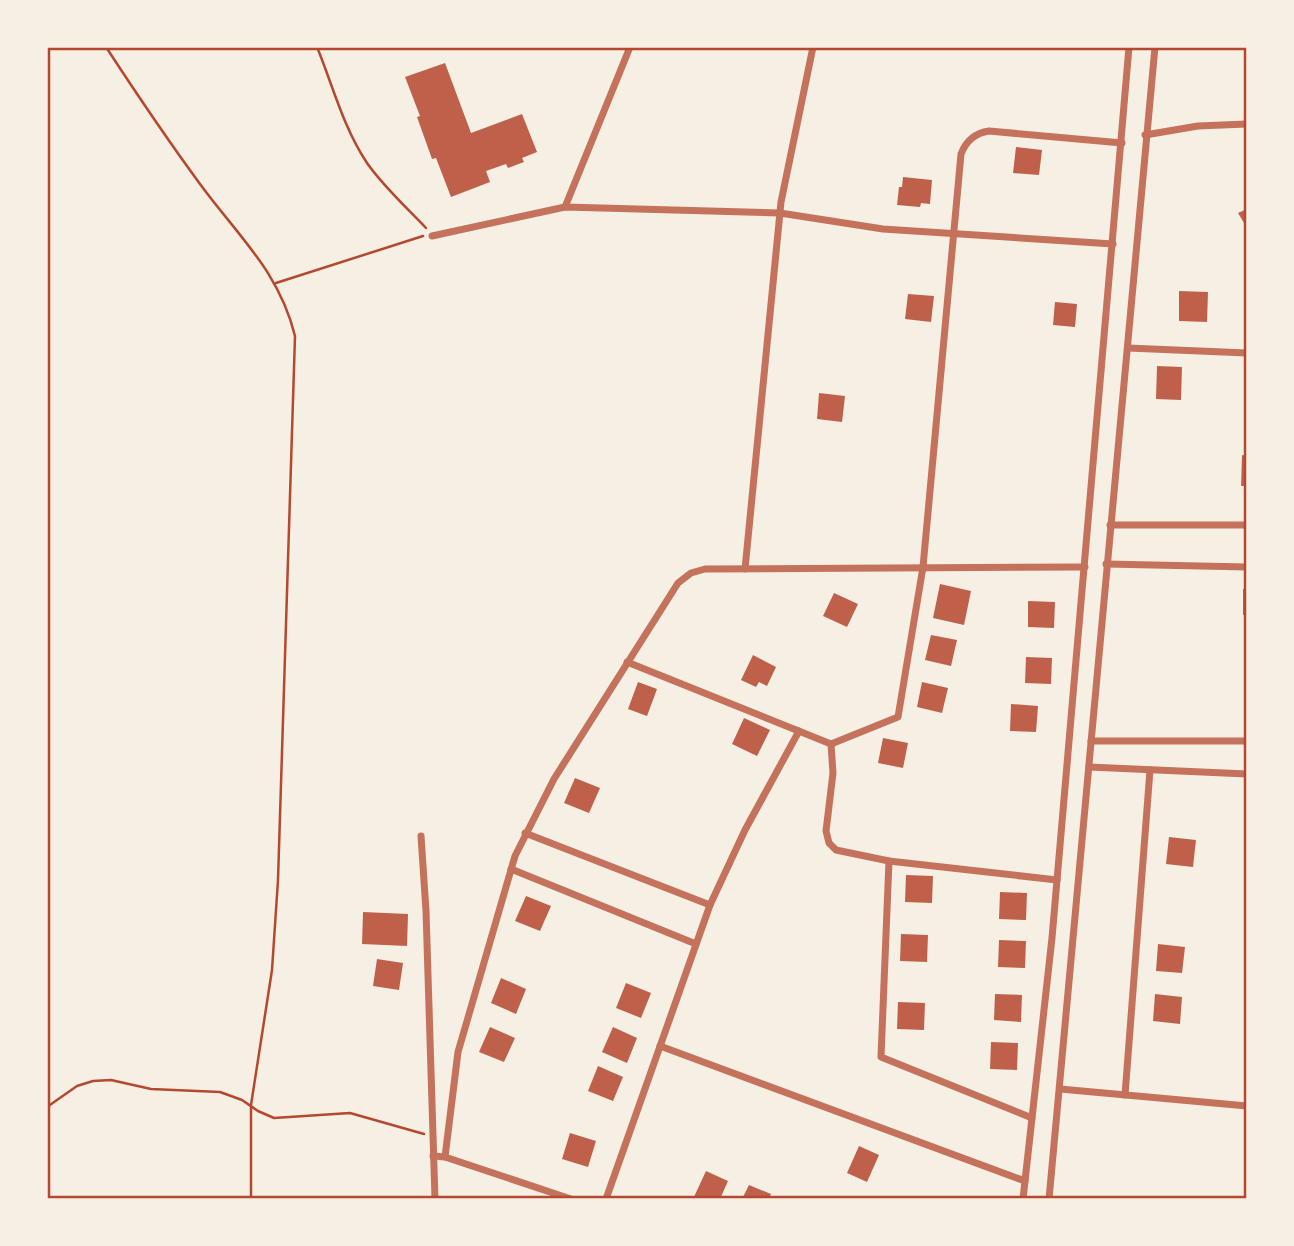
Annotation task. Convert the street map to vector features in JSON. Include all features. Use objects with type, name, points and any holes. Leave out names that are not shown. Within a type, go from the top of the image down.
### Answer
[{"type":"street","points":[[565,207],[630,47]]},
{"type":"street","points":[[745,569],[780,213],[813,47]]},
{"type":"street","points":[[1023,1199],[1057,880],[1086,567],[1129,47]]},
{"type":"street","points":[[1049,1199],[1155,47]]},
{"type":"street","points":[[1145,135],[1198,126],[1247,124]]},
{"type":"street","points":[[627,662],[831,744],[898,717],[923,568],[961,154],[974,136],[989,131],[1122,143]]},
{"type":"street","points":[[432,236],[565,207],[780,213],[883,229],[1113,244]]},
{"type":"street","points":[[1128,348],[1247,352]]},
{"type":"street","points":[[1110,525],[1247,525]]},
{"type":"street","points":[[1107,564],[1247,567]]},
{"type":"street","points":[[445,1157],[458,1052],[511,869],[525,834],[554,779],[672,591],[685,577],[705,569],[1086,567]]},
{"type":"street","points":[[606,1199],[710,905],[745,830],[799,731]]},
{"type":"street","points":[[1091,741],[1247,741]]},
{"type":"street","points":[[831,744],[833,773],[826,831],[829,843],[840,852],[889,861],[1057,880]]},
{"type":"street","points":[[1089,767],[1247,774]]},
{"type":"street","points":[[1125,1095],[1150,770]]},
{"type":"street","points":[[525,834],[710,905]]},
{"type":"street","points":[[421,836],[426,911],[435,1199]]},
{"type":"street","points":[[889,861],[881,1058],[1032,1118]]},
{"type":"street","points":[[511,869],[696,944]]},
{"type":"street","points":[[660,1046],[1025,1181]]},
{"type":"street","points":[[1060,1089],[1247,1106]]},
{"type":"street","points":[[433,1156],[445,1157],[571,1199]]},
{"type":"path","points":[[106,47],[200,184],[276,283],[295,336],[281,813],[272,970],[251,1105],[251,1199]]},
{"type":"path","points":[[276,283],[430,233],[369,165],[360,151],[345,121],[317,47]]},
{"type":"path","points":[[47,1107],[77,1086],[102,1080],[151,1089],[220,1092],[251,1105],[265,1115],[279,1119],[350,1113],[432,1137]]},
{"type":"building","points":[[445,63],[471,133],[522,114],[537,152],[522,158],[524,162],[508,168],[506,164],[486,171],[490,182],[451,197],[436,158],[432,159],[405,77]]},
{"type":"building","points":[[1016,147],[1042,150],[1039,175],[1013,173]]},
{"type":"building","points":[[903,177],[932,180],[930,204],[921,203],[920,207],[897,205]]},
{"type":"building","points":[[1247,209],[1247,228],[1238,213]]},
{"type":"building","points":[[1179,291],[1208,292],[1207,322],[1179,321]]},
{"type":"building","points":[[908,294],[934,296],[931,322],[905,319]]},
{"type":"building","points":[[1055,302],[1077,304],[1075,327],[1053,325]]},
{"type":"building","points":[[1157,366],[1182,367],[1181,400],[1156,399]]},
{"type":"building","points":[[819,393],[845,396],[842,422],[817,419]]},
{"type":"building","points":[[1242,455],[1247,456],[1247,486],[1241,486]]},
{"type":"building","points":[[940,584],[971,591],[964,625],[933,618]]},
{"type":"building","points":[[1243,589],[1247,589],[1247,615],[1243,615]]},
{"type":"building","points":[[834,593],[858,604],[847,627],[823,616]]},
{"type":"building","points":[[1028,601],[1055,602],[1054,628],[1028,627]]},
{"type":"building","points":[[931,635],[957,640],[951,666],[925,660]]},
{"type":"building","points":[[753,655],[776,667],[767,686],[759,682],[756,687],[741,680]]},
{"type":"building","points":[[1026,657],[1052,658],[1051,684],[1025,683]]},
{"type":"building","points":[[638,682],[657,689],[647,716],[628,709]]},
{"type":"building","points":[[922,682],[948,688],[942,713],[917,707]]},
{"type":"building","points":[[1011,704],[1038,706],[1036,732],[1010,731]]},
{"type":"building","points":[[744,718],[770,730],[757,756],[732,744]]},
{"type":"building","points":[[883,738],[908,743],[903,768],[878,763]]},
{"type":"building","points":[[575,778],[600,788],[589,813],[564,803]]},
{"type":"building","points":[[1169,837],[1196,840],[1193,867],[1166,864]]},
{"type":"building","points":[[906,875],[933,876],[932,903],[905,902]]},
{"type":"building","points":[[1000,892],[1027,893],[1026,920],[999,919]]},
{"type":"building","points":[[526,896],[551,906],[540,931],[515,921]]},
{"type":"building","points":[[363,912],[408,914],[407,946],[362,944]]},
{"type":"building","points":[[901,934],[928,935],[927,962],[900,961]]},
{"type":"building","points":[[999,940],[1026,941],[1025,968],[998,967]]},
{"type":"building","points":[[1158,944],[1185,947],[1182,973],[1156,971]]},
{"type":"building","points":[[377,959],[403,963],[399,990],[373,986]]},
{"type":"building","points":[[501,978],[526,989],[516,1014],[491,1003]]},
{"type":"building","points":[[626,983],[651,993],[641,1018],[616,1008]]},
{"type":"building","points":[[995,994],[1022,995],[1021,1022],[994,1020]]},
{"type":"building","points":[[1155,994],[1182,997],[1180,1024],[1153,1021]]},
{"type":"building","points":[[898,1002],[925,1003],[924,1030],[897,1029]]},
{"type":"building","points":[[490,1027],[515,1038],[504,1062],[479,1052]]},
{"type":"building","points":[[613,1027],[637,1038],[627,1063],[602,1052]]},
{"type":"building","points":[[991,1042],[1018,1043],[1017,1070],[990,1069]]},
{"type":"building","points":[[598,1066],[623,1077],[613,1101],[588,1091]]},
{"type":"building","points":[[570,1133],[596,1141],[588,1167],[562,1159]]},
{"type":"building","points":[[859,1146],[879,1155],[867,1182],[847,1173]]},
{"type":"building","points":[[706,1171],[728,1181],[720,1199],[693,1199]]},
{"type":"building","points":[[749,1185],[771,1194],[769,1199],[742,1199]]}]
